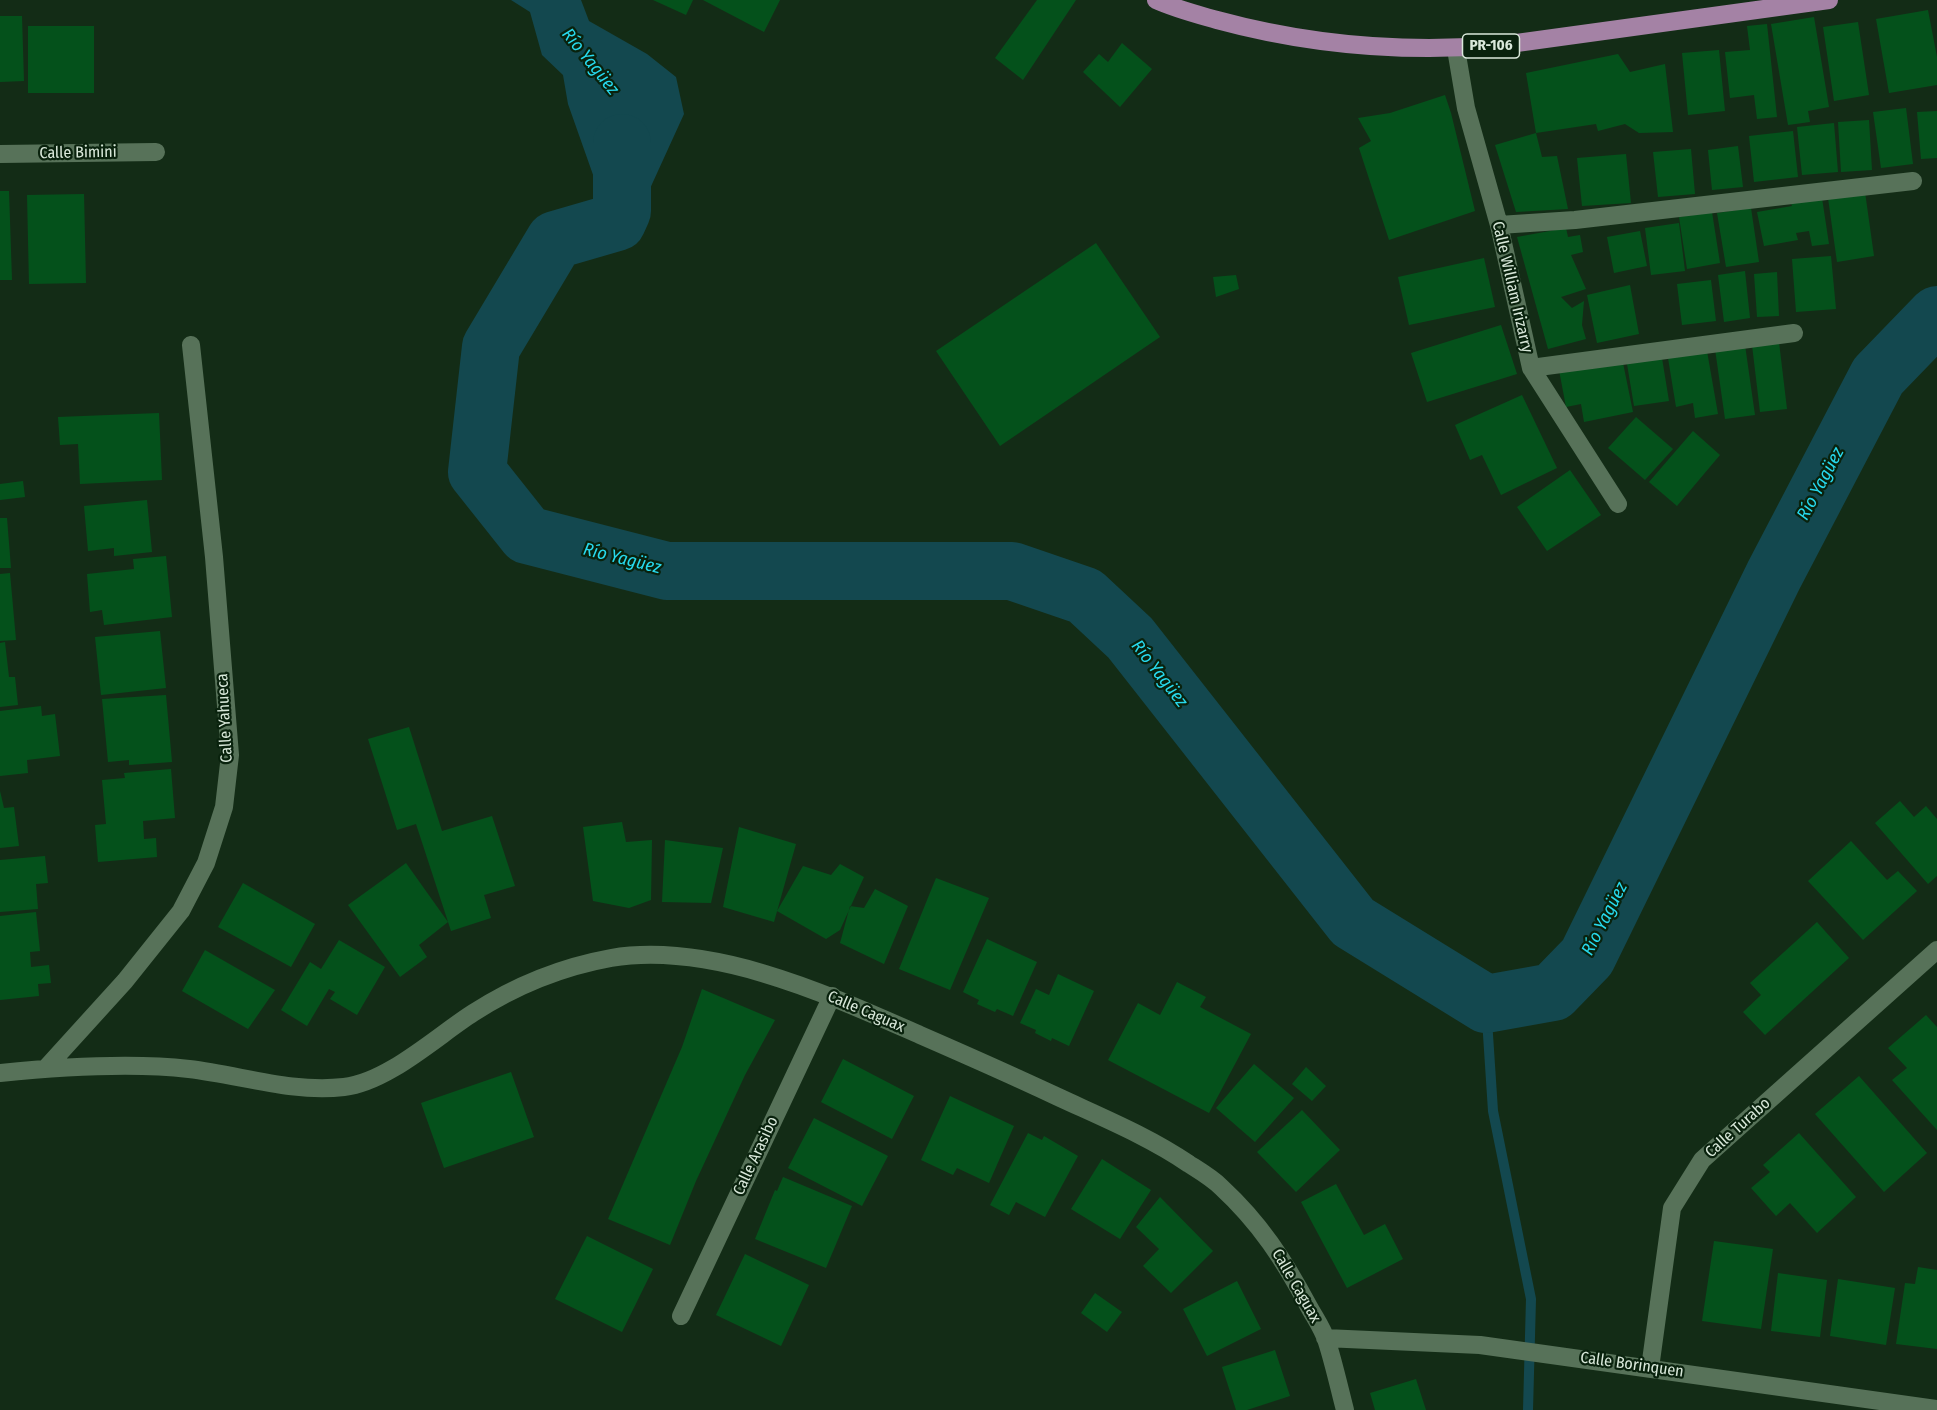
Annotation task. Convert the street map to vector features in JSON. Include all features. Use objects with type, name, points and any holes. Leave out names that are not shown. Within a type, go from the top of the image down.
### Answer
[{"type":"main road","name":"PR-106","points":[[1156,0],[1172,7],[1257,31],[1350,45],[1456,49],[1829,0]]},
{"type":"street","name":"Calle William Irizarry","points":[[1456,49],[1466,108],[1499,225],[1531,368],[1618,504]]},
{"type":"street","name":"Calle Bimini","points":[[0,154],[156,152]]},
{"type":"street","points":[[1499,225],[1575,220],[1913,181]]},
{"type":"street","points":[[1531,368],[1794,333]]},
{"type":"street","name":"Calle Yahueca","points":[[46,1068],[125,981],[181,911],[206,863],[224,807],[230,755],[214,557],[191,345]]},
{"type":"street","name":"Calle Turabo","points":[[1650,1368],[1672,1208],[1702,1160],[1937,950]]},
{"type":"street","name":"Calle Caguax","points":[[0,1073],[46,1068],[188,1069],[251,1081],[312,1089],[350,1086],[380,1075],[421,1050],[471,1014],[514,989],[560,971],[614,958],[658,955],[706,960],[762,973],[832,996],[1023,1081],[1162,1146],[1218,1183],[1252,1217],[1285,1261],[1325,1338],[1345,1410]]},
{"type":"street","name":"Calle Arasibo","points":[[681,1316],[832,996]]},
{"type":"street","name":"Calle Borinquen","points":[[1325,1338],[1480,1345],[1937,1409]]},
{"type":"water","points":[[511,0],[581,0],[589,21],[647,54],[676,77],[684,114],[637,217],[617,222],[603,203],[568,104],[563,75],[542,55],[530,12]]},
{"type":"building","points":[[653,0],[693,0],[686,15]]},
{"type":"building","points":[[703,0],[780,0],[764,32]]},
{"type":"building","points":[[1037,0],[1076,0],[1023,80],[995,58]]},
{"type":"building","points":[[1928,10],[1937,57],[1937,85],[1889,93],[1876,19]]},
{"type":"building","points":[[0,16],[22,16],[24,81],[0,82]]},
{"type":"building","points":[[1814,17],[1829,107],[1808,111],[1810,122],[1788,125],[1771,24]]},
{"type":"building","points":[[1858,22],[1869,95],[1834,101],[1823,27]]},
{"type":"building","points":[[1767,24],[1777,117],[1757,119],[1754,95],[1730,98],[1725,52],[1750,50],[1747,26]]},
{"type":"building","points":[[28,26],[94,26],[94,93],[28,93]]},
{"type":"building","points":[[1122,43],[1152,69],[1120,107],[1083,72],[1099,54],[1108,62]]},
{"type":"building","points":[[1719,50],[1725,111],[1688,115],[1682,53]]},
{"type":"building","points":[[1618,54],[1630,72],[1665,64],[1673,132],[1639,133],[1625,124],[1598,131],[1596,124],[1536,133],[1526,73]]},
{"type":"building","points":[[1445,95],[1475,211],[1389,240],[1359,148],[1371,141],[1358,118],[1390,113]]},
{"type":"building","points":[[1906,108],[1913,164],[1881,168],[1873,112]]},
{"type":"building","points":[[1937,111],[1937,158],[1921,159],[1917,112]]},
{"type":"building","points":[[1869,120],[1872,170],[1841,172],[1838,122]]},
{"type":"building","points":[[1834,123],[1838,172],[1802,175],[1797,127]]},
{"type":"building","points":[[1793,131],[1798,177],[1754,182],[1749,136]]},
{"type":"building","points":[[1536,133],[1542,157],[1557,156],[1568,209],[1516,212],[1495,145]]},
{"type":"building","points":[[1738,146],[1743,187],[1712,190],[1708,150]]},
{"type":"building","points":[[1691,149],[1695,194],[1658,197],[1653,152]]},
{"type":"building","points":[[1626,154],[1631,203],[1582,206],[1577,158]]},
{"type":"building","points":[[0,191],[9,191],[12,280],[0,280]]},
{"type":"building","points":[[1865,192],[1874,256],[1837,262],[1828,198]]},
{"type":"building","points":[[84,194],[86,283],[29,284],[27,195]]},
{"type":"building","points":[[1822,198],[1829,244],[1812,246],[1809,231],[1796,233],[1798,240],[1764,246],[1757,212]]},
{"type":"building","points":[[1751,208],[1759,262],[1726,267],[1717,213]]},
{"type":"building","points":[[1712,212],[1720,263],[1687,269],[1679,217]]},
{"type":"building","points":[[1679,223],[1685,271],[1651,275],[1645,228]]},
{"type":"building","points":[[1566,228],[1568,237],[1580,235],[1583,252],[1571,255],[1586,289],[1561,297],[1572,308],[1584,301],[1582,325],[1586,339],[1548,349],[1517,237]]},
{"type":"building","points":[[1640,231],[1647,266],[1614,273],[1607,237]]},
{"type":"building","points":[[1096,243],[1160,337],[1000,446],[936,351]]},
{"type":"building","points":[[1831,256],[1836,309],[1796,312],[1792,259]]},
{"type":"building","points":[[1484,258],[1495,307],[1409,325],[1398,277]]},
{"type":"building","points":[[1745,271],[1750,318],[1724,322],[1718,275]]},
{"type":"building","points":[[1777,272],[1779,316],[1757,317],[1754,274]]},
{"type":"building","points":[[1236,275],[1239,289],[1216,297],[1213,277]]},
{"type":"building","points":[[1711,280],[1716,321],[1682,325],[1677,284]]},
{"type":"building","points":[[1630,285],[1639,334],[1597,343],[1587,295]]},
{"type":"building","points":[[1501,325],[1517,374],[1427,402],[1411,353]]},
{"type":"building","points":[[1779,342],[1787,409],[1760,412],[1752,345]]},
{"type":"building","points":[[1745,345],[1755,415],[1725,419],[1715,349]]},
{"type":"building","points":[[1707,351],[1718,414],[1695,418],[1693,403],[1676,407],[1668,358]]},
{"type":"building","points":[[1622,358],[1633,412],[1584,422],[1581,404],[1566,407],[1559,370]]},
{"type":"building","points":[[1662,358],[1669,401],[1634,406],[1627,364]]},
{"type":"building","points":[[1522,395],[1557,468],[1501,495],[1482,455],[1470,460],[1455,425]]},
{"type":"building","points":[[159,413],[162,480],[80,484],[78,444],[60,445],[58,417]]},
{"type":"building","points":[[1636,417],[1673,449],[1645,480],[1608,448]]},
{"type":"building","points":[[1693,431],[1720,455],[1677,506],[1649,482]]},
{"type":"building","points":[[1570,470],[1601,515],[1547,551],[1517,507]]},
{"type":"building","points":[[23,481],[25,497],[0,500],[0,484]]},
{"type":"building","points":[[147,500],[152,552],[114,556],[114,548],[88,551],[84,506]]},
{"type":"building","points":[[0,518],[7,518],[11,568],[0,568]]},
{"type":"building","points":[[166,556],[172,617],[104,625],[102,610],[90,612],[87,574],[134,569],[133,559]]},
{"type":"building","points":[[10,573],[16,640],[0,641],[0,574]]},
{"type":"building","points":[[160,631],[166,688],[101,695],[95,637]]},
{"type":"building","points":[[5,642],[9,677],[15,677],[18,705],[0,707],[0,643]]},
{"type":"building","points":[[166,695],[172,762],[129,765],[129,760],[108,762],[102,699]]},
{"type":"building","points":[[41,706],[42,716],[55,714],[60,756],[27,760],[28,773],[0,776],[0,711]]},
{"type":"building","points":[[409,727],[442,831],[492,816],[515,886],[484,895],[491,918],[451,931],[416,824],[397,830],[368,739]]},
{"type":"building","points":[[171,769],[175,818],[143,821],[144,839],[156,838],[157,857],[98,862],[95,825],[106,824],[102,780],[125,778],[124,773]]},
{"type":"building","points":[[0,791],[4,808],[14,807],[19,846],[0,848]]},
{"type":"building","points":[[1900,801],[1914,817],[1926,806],[1937,819],[1937,876],[1928,884],[1875,823]]},
{"type":"building","points":[[622,822],[626,842],[652,840],[651,900],[629,908],[593,901],[583,827]]},
{"type":"building","points":[[739,827],[796,844],[774,922],[723,907]]},
{"type":"building","points":[[665,840],[723,848],[711,903],[662,902]]},
{"type":"building","points":[[1851,841],[1887,880],[1898,871],[1917,891],[1863,940],[1808,881]]},
{"type":"building","points":[[45,856],[48,883],[36,884],[38,909],[0,912],[0,860]]},
{"type":"building","points":[[406,863],[448,922],[419,945],[427,957],[400,977],[348,905]]},
{"type":"building","points":[[840,864],[864,877],[840,930],[826,939],[777,911],[803,866],[831,875]]},
{"type":"building","points":[[936,878],[989,898],[950,990],[899,969]]},
{"type":"building","points":[[243,883],[315,924],[291,967],[218,927]]},
{"type":"building","points":[[875,889],[908,906],[884,964],[840,943],[850,906],[864,908]]},
{"type":"building","points":[[36,912],[40,951],[30,952],[31,967],[49,965],[51,983],[38,984],[39,996],[0,1000],[0,916]]},
{"type":"building","points":[[1817,922],[1849,958],[1765,1035],[1743,1012],[1761,995],[1750,983]]},
{"type":"building","points":[[987,939],[1037,962],[1013,1016],[997,1009],[995,1012],[977,1004],[979,1000],[963,992]]},
{"type":"building","points":[[339,940],[385,967],[357,1015],[330,999],[335,992],[329,989],[307,1026],[281,1010],[310,962],[321,969]]},
{"type":"building","points":[[205,950],[275,990],[248,1029],[182,991]]},
{"type":"building","points":[[1058,974],[1094,991],[1069,1046],[1052,1038],[1051,1041],[1035,1033],[1036,1030],[1020,1023],[1036,989],[1049,995]]},
{"type":"building","points":[[1177,982],[1206,997],[1200,1007],[1251,1034],[1209,1113],[1108,1060],[1138,1003],[1160,1015]]},
{"type":"building","points":[[702,989],[775,1020],[745,1075],[696,1181],[670,1245],[608,1219],[682,1047]]},
{"type":"building","points":[[1926,1015],[1937,1027],[1937,1130],[1892,1080],[1907,1068],[1888,1048]]},
{"type":"building","points":[[843,1059],[914,1096],[892,1139],[821,1102]]},
{"type":"building","points":[[1254,1064],[1294,1098],[1255,1142],[1216,1108]]},
{"type":"building","points":[[1306,1067],[1326,1086],[1312,1101],[1292,1084]]},
{"type":"building","points":[[511,1072],[534,1137],[444,1168],[421,1103]]},
{"type":"building","points":[[1859,1076],[1927,1153],[1884,1192],[1815,1114]]},
{"type":"building","points":[[950,1096],[1014,1126],[989,1183],[957,1168],[953,1175],[921,1160]]},
{"type":"building","points":[[1302,1110],[1340,1150],[1296,1192],[1257,1152]]},
{"type":"building","points":[[814,1118],[888,1156],[862,1206],[788,1168]]},
{"type":"building","points":[[1028,1133],[1042,1140],[1044,1136],[1078,1156],[1045,1217],[1016,1202],[1009,1215],[990,1205]]},
{"type":"building","points":[[1799,1133],[1856,1197],[1817,1233],[1790,1203],[1776,1216],[1751,1188],[1770,1172],[1763,1165]]},
{"type":"building","points":[[1102,1159],[1151,1190],[1120,1239],[1071,1209]]},
{"type":"building","points":[[783,1177],[852,1206],[826,1268],[755,1239],[775,1190],[777,1191]]},
{"type":"building","points":[[1336,1184],[1364,1235],[1385,1224],[1403,1259],[1347,1288],[1301,1202]]},
{"type":"building","points":[[1160,1197],[1213,1251],[1171,1293],[1143,1266],[1159,1249],[1136,1227]]},
{"type":"building","points":[[587,1236],[653,1269],[622,1332],[555,1299]]},
{"type":"building","points":[[1714,1241],[1773,1249],[1761,1329],[1702,1321]]},
{"type":"building","points":[[745,1254],[809,1285],[781,1346],[716,1315]]},
{"type":"building","points":[[1918,1267],[1937,1270],[1937,1349],[1896,1344],[1905,1283],[1915,1284]]},
{"type":"building","points":[[1778,1273],[1827,1280],[1820,1337],[1771,1331]]},
{"type":"building","points":[[1838,1279],[1895,1288],[1886,1345],[1830,1336]]},
{"type":"building","points":[[1237,1281],[1261,1329],[1207,1356],[1183,1309]]},
{"type":"building","points":[[1095,1293],[1122,1312],[1107,1332],[1081,1313]]},
{"type":"building","points":[[1275,1350],[1290,1396],[1247,1410],[1236,1410],[1222,1367]]},
{"type":"building","points":[[1416,1379],[1426,1410],[1375,1410],[1370,1393]]},
{"type":"waterway","name":"Río Yagüez","points":[[622,143],[622,211],[617,222],[555,240],[491,347],[477,472],[527,535],[667,571],[1012,571],[1085,596],[1130,638],[1353,922],[1486,1004],[1553,992],[1587,957],[1774,575],[1878,376],[1937,315]]},
{"type":"waterway","points":[[1486,1004],[1493,1111],[1531,1299],[1528,1410]]}]
